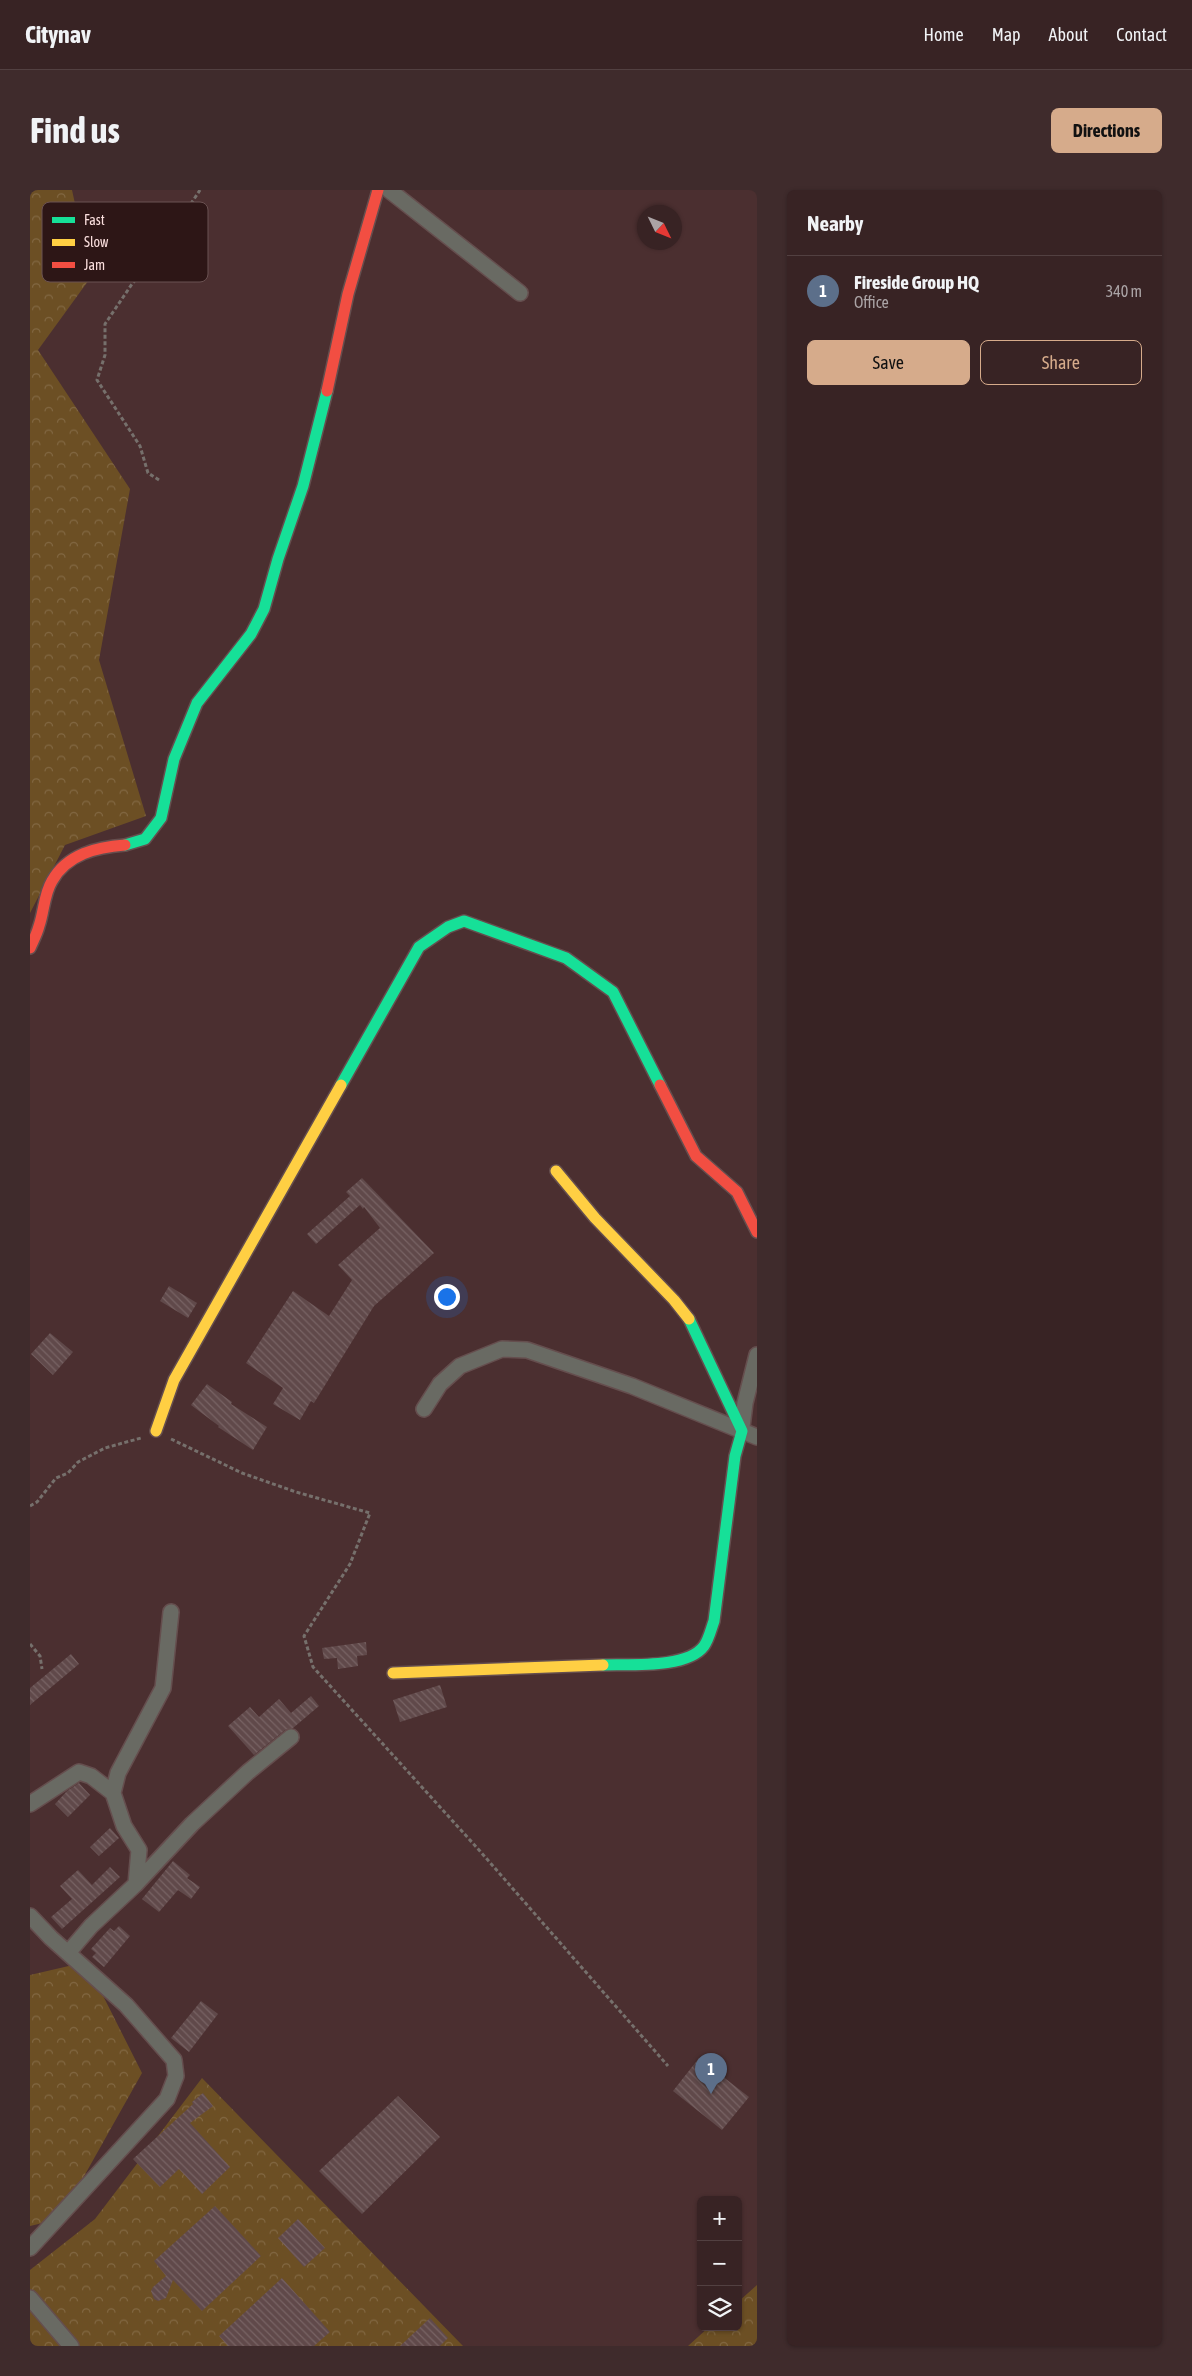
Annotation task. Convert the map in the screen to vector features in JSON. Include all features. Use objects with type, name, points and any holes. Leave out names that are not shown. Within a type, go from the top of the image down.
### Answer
[{"type":"street","points":[[30,948],[39,928],[51,882],[64,865],[72,859],[99,848],[132,844],[145,839],[161,818],[174,759],[193,711],[251,634],[264,609],[278,559],[303,486],[337,352],[348,294],[378,190]]},
{"type":"street","points":[[389,190],[520,293]]},
{"type":"street","points":[[156,1431],[174,1380],[419,947],[448,927],[464,921],[566,958],[613,992],[696,1156],[737,1192],[757,1232]]},
{"type":"street","points":[[556,1171],[594,1218],[674,1300],[692,1323],[742,1431]]},
{"type":"street","points":[[424,1410],[440,1384],[460,1366],[502,1349],[527,1350],[632,1386],[757,1437]]},
{"type":"street","points":[[393,1672],[669,1663],[694,1655],[708,1643],[714,1621],[735,1456],[742,1431],[744,1403],[757,1356]]},
{"type":"street","points":[[136,1884],[139,1850],[124,1826],[113,1793],[118,1773],[163,1688],[171,1612]]},
{"type":"street","points":[[68,1953],[91,1926],[136,1884],[192,1824],[248,1772],[291,1737]]},
{"type":"street","points":[[30,1804],[79,1772],[91,1776],[113,1793]]},
{"type":"street","points":[[30,1916],[126,2005],[174,2060],[176,2076],[167,2099],[30,2248]]},
{"type":"street","points":[[30,2298],[72,2346]]},
{"type":"path","points":[[192,202],[200,190]]},
{"type":"path","points":[[134,282],[105,324],[105,355],[97,380],[140,446],[148,473],[159,480]]},
{"type":"path","points":[[30,1506],[37,1502],[56,1478],[68,1473],[78,1462],[104,1448],[138,1440],[156,1431],[242,1473],[296,1492],[370,1512],[350,1564],[304,1636],[313,1667],[480,1850],[668,2066]]},
{"type":"path","points":[[30,1644],[40,1656],[42,1669]]},
{"type":"green space","points":[[30,190],[72,190],[75,202],[42,202],[42,282],[87,282],[38,350],[130,489],[99,660],[146,816],[65,845],[30,913]]},
{"type":"green space","points":[[86,1962],[142,2073],[60,2219],[30,2226],[30,1975]]},
{"type":"green space","points":[[202,2078],[463,2346],[30,2346],[30,2270],[95,2219]]},
{"type":"green space","points":[[757,2285],[757,2346],[688,2346],[705,2331],[742,2331],[742,2298]]},
{"type":"building","points":[[362,1178],[434,1253],[374,1306],[314,1403],[311,1401],[300,1420],[273,1404],[283,1388],[246,1363],[293,1291],[329,1316],[352,1280],[338,1265],[380,1228],[364,1207],[363,1209],[360,1205],[316,1244],[307,1234],[350,1196],[346,1192]]},
{"type":"building","points":[[169,1286],[197,1303],[188,1318],[160,1301]]},
{"type":"building","points":[[50,1333],[73,1352],[53,1375],[31,1354]]},
{"type":"building","points":[[207,1384],[232,1402],[231,1404],[267,1427],[253,1450],[218,1427],[191,1405]]},
{"type":"building","points":[[366,1642],[367,1655],[357,1656],[358,1666],[338,1669],[337,1658],[324,1659],[322,1648]]},
{"type":"building","points":[[71,1654],[79,1664],[30,1705],[30,1688]]},
{"type":"building","points":[[440,1685],[447,1707],[400,1722],[393,1700]]},
{"type":"building","points":[[311,1696],[319,1706],[293,1728],[285,1730],[254,1755],[228,1726],[250,1707],[259,1717],[279,1699],[291,1713]]},
{"type":"building","points":[[79,1783],[90,1795],[68,1817],[55,1804],[67,1791]]},
{"type":"building","points":[[110,1828],[119,1838],[99,1856],[90,1847]]},
{"type":"building","points":[[173,1861],[190,1875],[187,1878],[200,1887],[191,1899],[178,1890],[159,1912],[142,1899]]},
{"type":"building","points":[[110,1867],[120,1877],[62,1929],[51,1917],[72,1899],[60,1886],[78,1870],[92,1885]]},
{"type":"building","points":[[119,1926],[130,1936],[104,1967],[92,1957],[96,1953],[91,1949],[110,1928],[114,1931]]},
{"type":"building","points":[[201,2001],[218,2014],[189,2052],[171,2038]]},
{"type":"building","points":[[699,2058],[749,2097],[722,2130],[673,2091]]},
{"type":"building","points":[[203,2093],[213,2106],[190,2123],[230,2167],[202,2194],[179,2169],[160,2187],[133,2159]]},
{"type":"building","points":[[398,2096],[440,2137],[362,2214],[319,2171]]},
{"type":"building","points":[[215,2206],[261,2256],[202,2311],[173,2280],[166,2298],[158,2301],[154,2299],[151,2291],[153,2287],[166,2276],[154,2261]]},
{"type":"building","points":[[298,2219],[325,2248],[304,2267],[278,2238]]},
{"type":"building","points":[[282,2278],[330,2332],[314,2346],[228,2346],[219,2336]]},
{"type":"building","points":[[430,2318],[448,2338],[440,2346],[400,2346]]},
{"type":"traffic: fast","points":[[125,845],[145,839],[161,818],[174,759],[197,703],[251,634],[264,609],[278,559],[303,486],[327,391]]},
{"type":"traffic: fast","points":[[341,1085],[419,947],[448,927],[464,921],[566,958],[613,992],[660,1085]]},
{"type":"traffic: fast","points":[[603,1665],[657,1664],[685,1659],[704,1646],[714,1621],[735,1456],[742,1431],[689,1319]]},
{"type":"traffic: slow","points":[[156,1431],[174,1380],[341,1085]]},
{"type":"traffic: slow","points":[[556,1171],[595,1218],[674,1300],[689,1319]]},
{"type":"traffic: slow","points":[[393,1673],[603,1665]]},
{"type":"traffic: jam","points":[[327,391],[348,294],[378,190]]},
{"type":"traffic: jam","points":[[30,948],[41,921],[47,892],[58,872],[74,858],[94,850],[125,845]]},
{"type":"traffic: jam","points":[[660,1085],[696,1156],[737,1192],[757,1232]]},
{"type":"place","name":"Fireside Group HQ","points":[[711,2094]]}]
